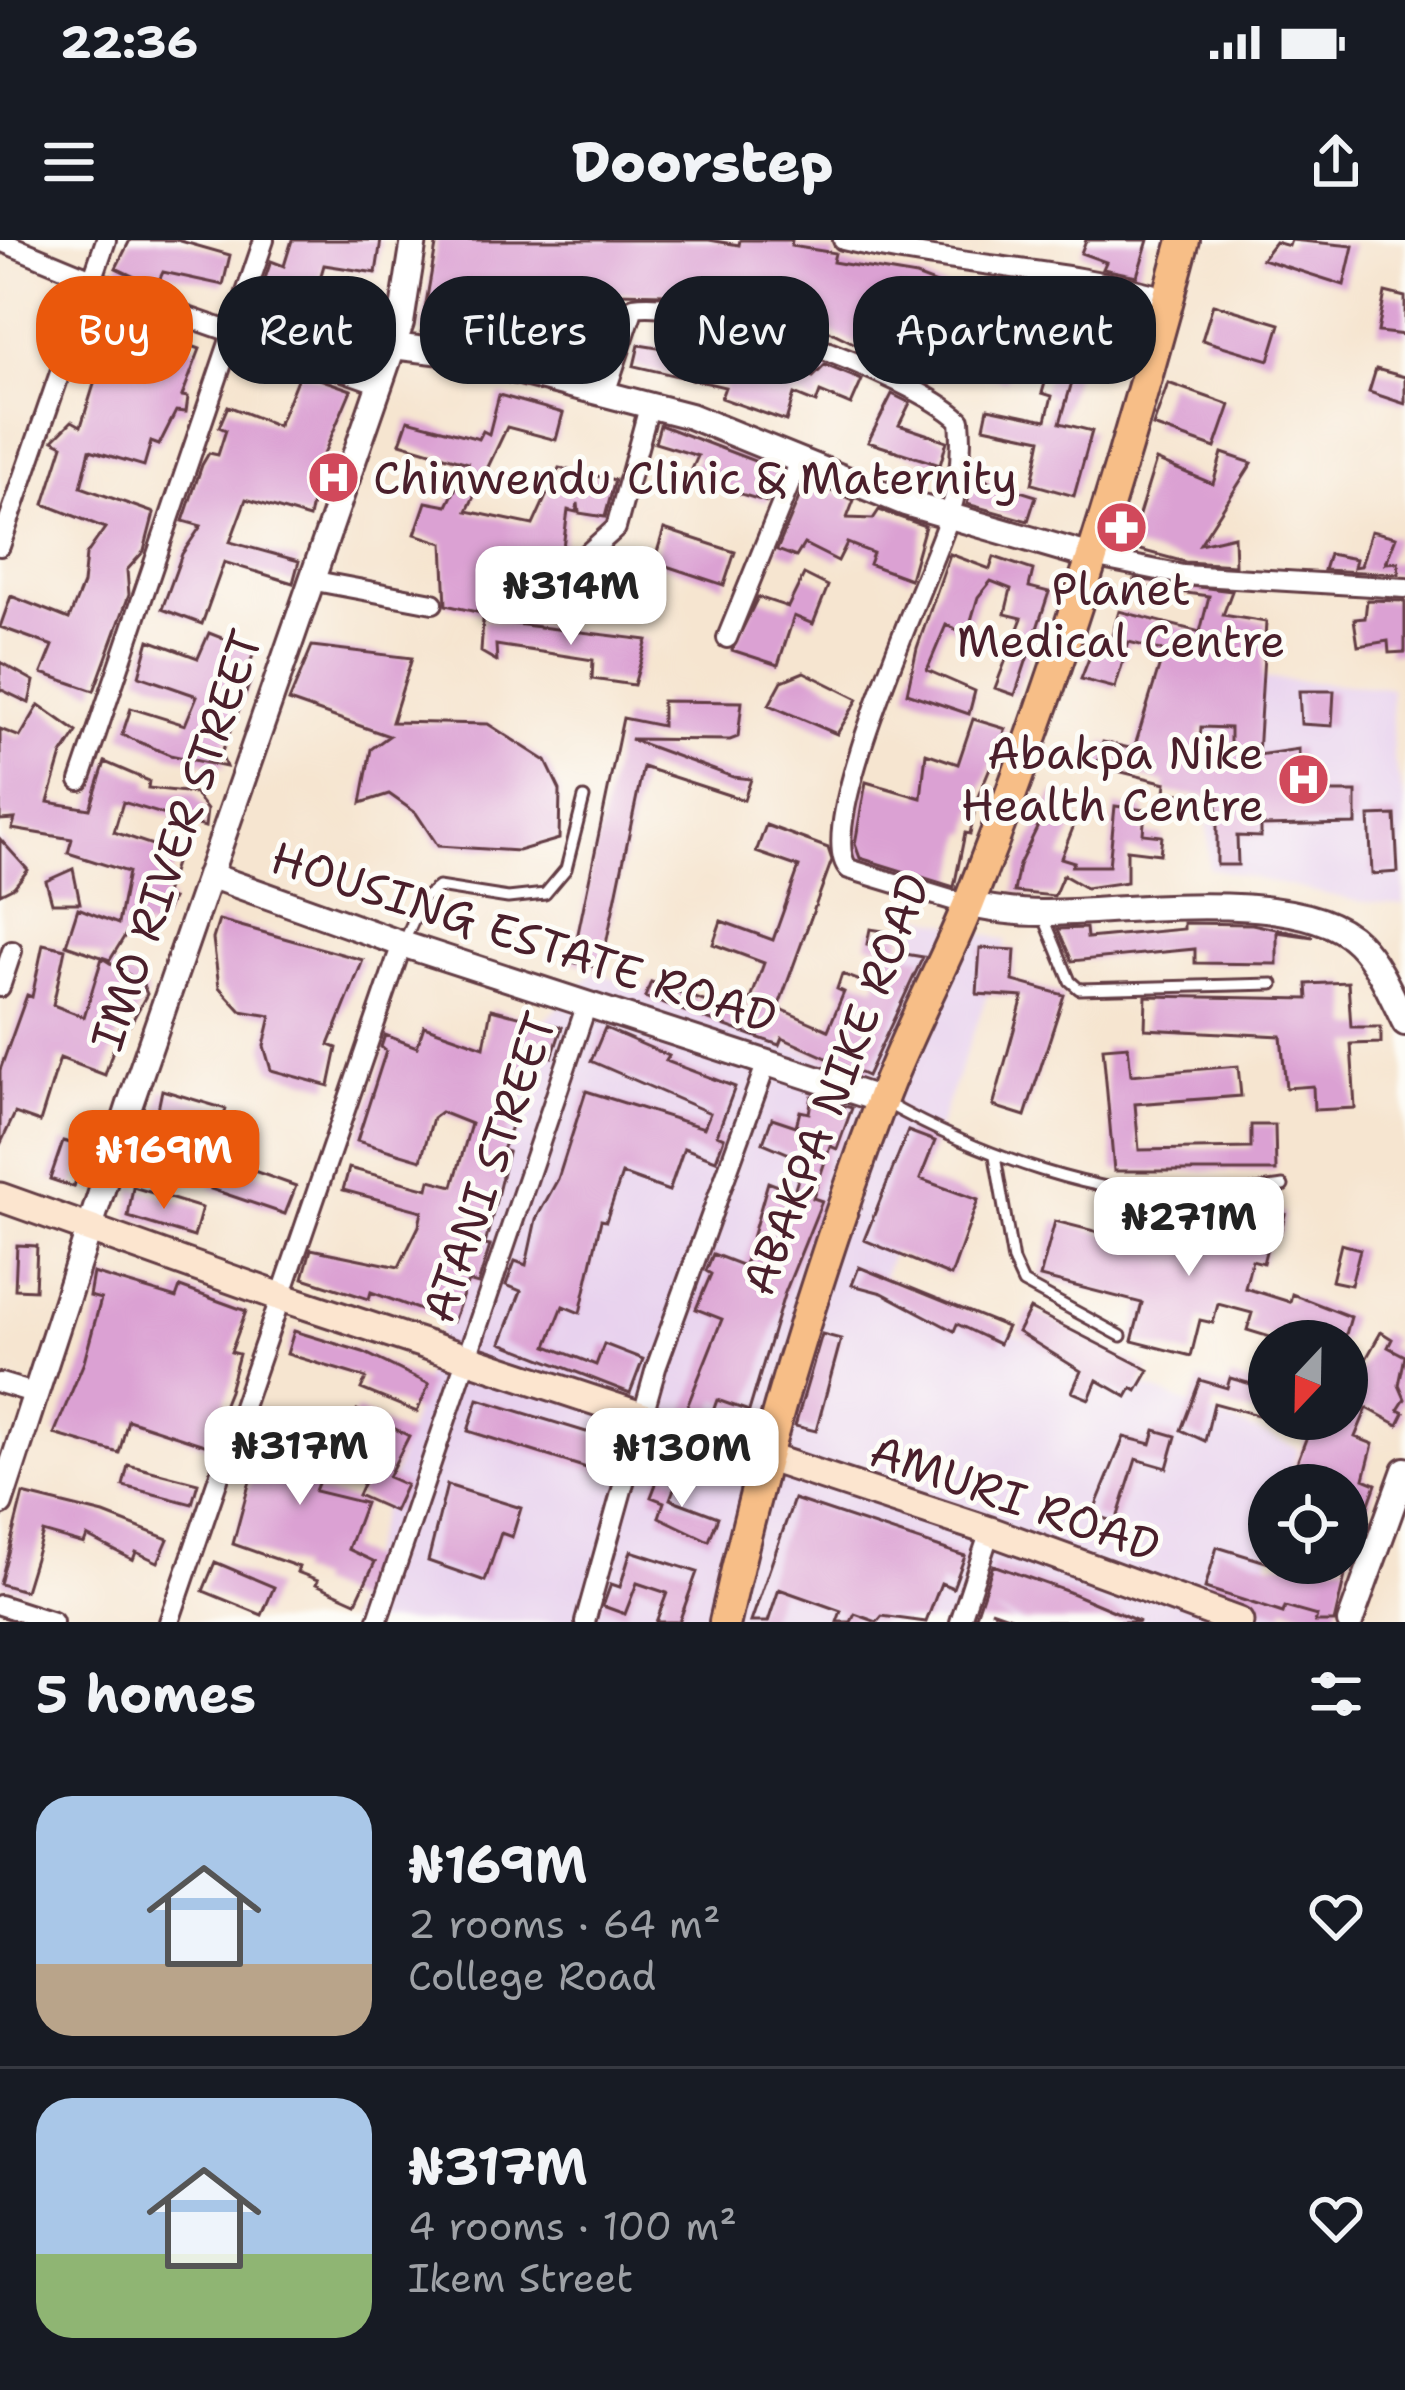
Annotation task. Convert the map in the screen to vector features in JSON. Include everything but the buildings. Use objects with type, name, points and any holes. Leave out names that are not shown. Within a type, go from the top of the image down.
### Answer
[{"type":"main road","name":"ABAKPA NIKE ROAD","points":[[1161,295],[1167,240]]},
{"type":"main road","name":"ABAKPA NIKE ROAD","points":[[710,1622],[753,1454],[876,1098],[961,903],[1086,555],[1161,295],[1184,240]]},
{"type":"main road","name":"AMURI ROAD","points":[[0,1197],[284,1298],[991,1531],[1178,1611],[1239,1622]]},
{"type":"main road","name":"ABAKPA NIKE ROAD","points":[[725,1622],[753,1454]]},
{"type":"street","points":[[95,276],[106,240]]},
{"type":"street","points":[[250,276],[264,240]]},
{"type":"street","name":"IMO RIVER STREET","points":[[396,327],[414,240]]},
{"type":"street","points":[[0,241],[79,276]]},
{"type":"street","points":[[852,241],[1161,295]]},
{"type":"street","points":[[605,393],[624,324],[634,308],[645,306],[701,315],[867,366],[943,404],[960,420],[963,454],[950,517],[852,772],[838,850],[849,869],[961,903],[1042,913],[1244,906],[1335,927],[1358,943],[1405,1023]]},
{"type":"street","points":[[396,346],[443,352],[718,425],[799,461],[950,517],[1086,555],[1183,575],[1405,588]]},
{"type":"street","points":[[80,781],[217,367]]},
{"type":"street","points":[[0,546],[57,384]]},
{"type":"street","name":"IMO RIVER STREET","points":[[0,1503],[209,875],[380,384]]},
{"type":"street","points":[[575,565],[616,528],[649,406]]},
{"type":"street","points":[[727,638],[799,461]]},
{"type":"street","points":[[310,580],[433,603]]},
{"type":"street","name":"HOUSING ESTATE ROAD","points":[[209,875],[402,944],[876,1098]]},
{"type":"street","points":[[170,1622],[402,944]]},
{"type":"street","points":[[0,987],[12,951]]},
{"type":"street","name":"ATANI STREET","points":[[376,1622],[587,1004]]},
{"type":"street","points":[[585,1622],[640,1417],[766,1061]]},
{"type":"street","points":[[0,1382],[37,1394]]},
{"type":"street","points":[[1350,1622],[1402,1485]]},
{"type":"street","points":[[959,1622],[991,1531]]},
{"type":"street","points":[[0,1605],[53,1622]]},
{"type":"lane","points":[[402,944],[423,899],[438,887],[508,898],[545,894],[566,869],[584,798]]},
{"type":"lane","points":[[1042,913],[1070,981],[1079,989],[1273,984]]},
{"type":"lane","points":[[876,1098],[994,1156],[1148,1193],[1210,1196],[1283,1186]]},
{"type":"lane","points":[[994,1156],[1013,1261],[1023,1283],[1121,1336]]},
{"type":"shaded area","name":"Abakpa Nike Health Centre","points":[[1203,674],[1391,688],[1393,757],[1405,802],[1404,905],[1356,901],[1209,868]]},
{"type":"shaded area","points":[[921,916],[1007,941],[882,1281],[1248,1428],[1248,1440],[1278,1440],[1298,1448],[1294,1464],[1248,1464],[1248,1584],[1262,1584],[1257,1604],[1310,1622],[347,1622],[535,1030],[595,971],[858,1071]]},
{"type":"place","name":"Chinwendu Clinic & Maternity","points":[[334,478]]},
{"type":"place","name":"Planet Medical Centre","points":[[1121,528]]},
{"type":"place","name":"Abakpa Nike Health Centre","points":[[1303,779]]}]
